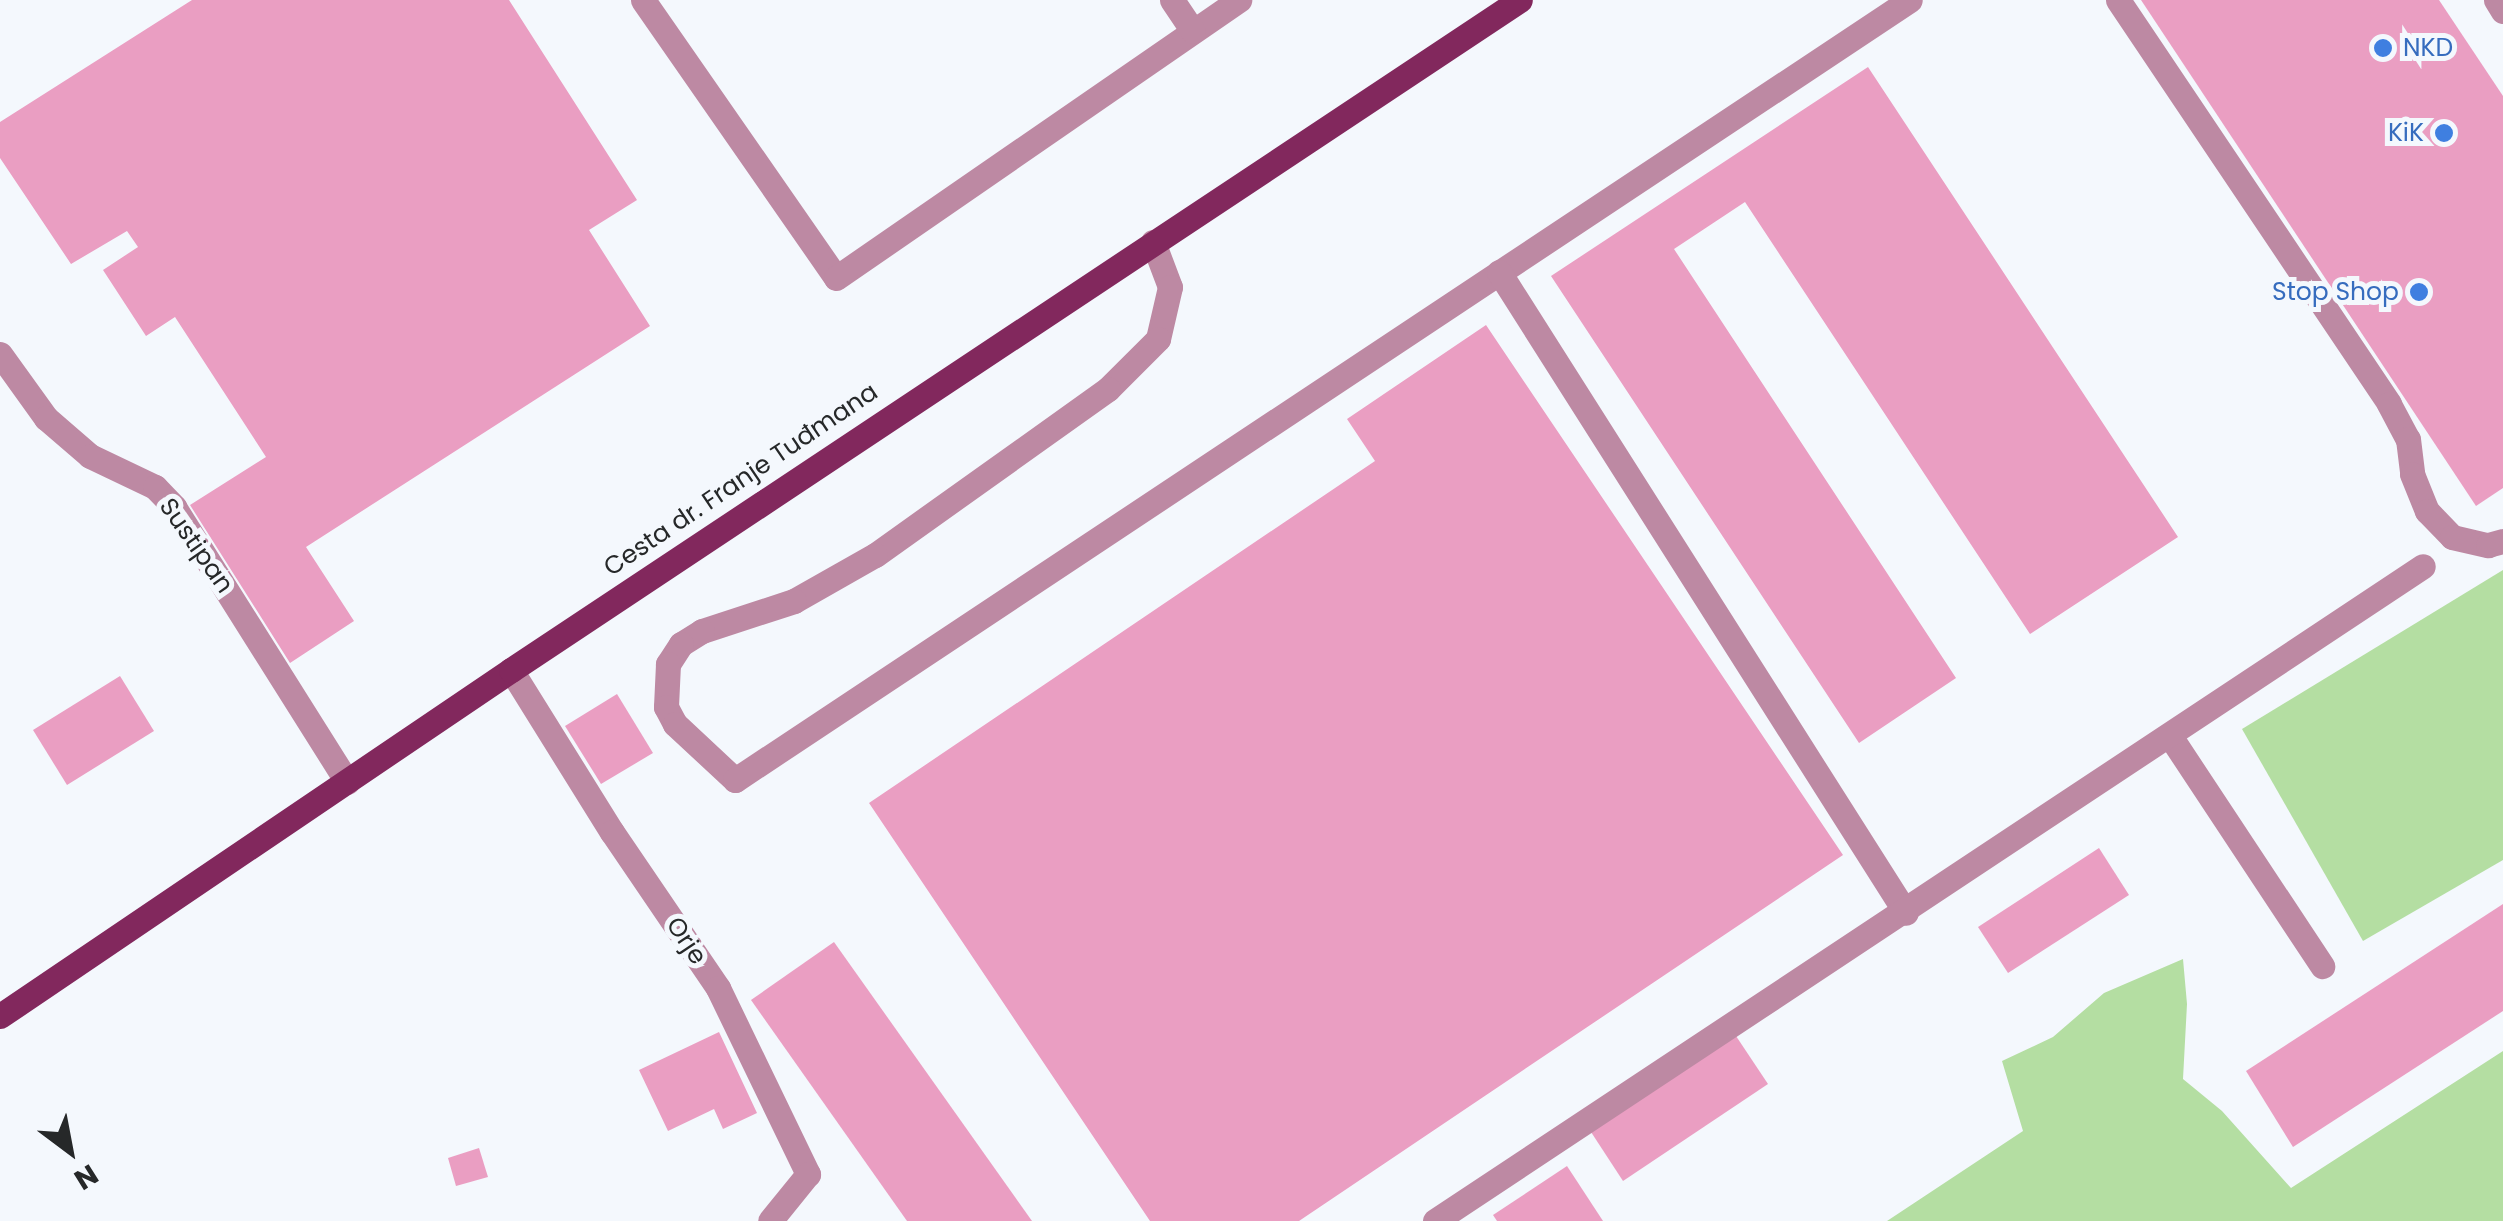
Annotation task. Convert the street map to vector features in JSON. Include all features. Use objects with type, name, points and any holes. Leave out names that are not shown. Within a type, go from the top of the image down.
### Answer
[{"type":"main road","name":"Cesta dr. Franje Tuđmana","points":[[0,1016],[511,670],[1520,0]]},
{"type":"street","points":[[643,0],[836,278],[1238,0]]},
{"type":"street","points":[[1172,0],[1192,31]]},
{"type":"street","points":[[1154,242],[1170,287],[1158,338],[1108,388],[875,555],[794,601],[702,632],[681,644],[668,664],[666,706],[675,724],[735,780],[1910,0]]},
{"type":"street","points":[[2118,0],[2389,404],[2408,439],[2412,474],[2427,511],[2452,537],[2488,545],[2503,541]]},
{"type":"street","points":[[2496,0],[2503,11]]},
{"type":"street","points":[[1500,272],[1906,913]]},
{"type":"street","name":"Sustipan","points":[[0,354],[46,418],[90,456],[154,488],[174,507],[347,782]]},
{"type":"street","points":[[1436,1221],[1906,913],[2423,566]]},
{"type":"street","name":"Orje","points":[[511,670],[612,832],[718,988],[808,1174],[770,1221]]},
{"type":"street","points":[[2170,736],[2322,966]]},
{"type":"green space","points":[[2503,570],[2503,860],[2363,941],[2242,729]]},
{"type":"green space","points":[[2183,959],[2187,1004],[2183,1079],[2222,1111],[2291,1188],[2503,1051],[2503,1221],[1887,1221],[2023,1131],[2002,1061],[2053,1037],[2104,993]]},
{"type":"building","points":[[192,0],[509,0],[637,200],[589,230],[650,326],[306,547],[354,621],[290,663],[190,505],[266,457],[175,317],[146,336],[103,270],[138,247],[127,231],[71,264],[0,158],[0,122]]},
{"type":"building","name":"Stop Shop","points":[[2141,0],[2439,0],[2503,96],[2503,488],[2476,506]]},
{"type":"building","points":[[1868,67],[2178,537],[2030,634],[1745,202],[1674,249],[1956,678],[1859,743],[1551,276]]},
{"type":"building","points":[[1486,325],[1843,855],[1299,1221],[1150,1221],[869,803],[1375,461],[1347,419]]},
{"type":"building","points":[[120,676],[154,731],[67,785],[33,730]]},
{"type":"building","points":[[617,694],[653,753],[601,784],[565,726]]},
{"type":"building","points":[[2099,848],[2129,895],[2008,973],[1978,927]]},
{"type":"building","points":[[2503,904],[2503,1011],[2293,1147],[2246,1071]]},
{"type":"building","points":[[834,942],[1032,1221],[907,1221],[751,1000]]},
{"type":"building","points":[[719,1032],[757,1113],[723,1129],[714,1109],[668,1131],[639,1070]]},
{"type":"building","points":[[1736,1036],[1768,1084],[1623,1181],[1591,1132]]},
{"type":"building","points":[[479,1148],[488,1177],[456,1186],[448,1158]]},
{"type":"building","points":[[1567,1166],[1603,1221],[1497,1221],[1493,1215]]},
{"type":"place","name":"NKD","points":[[2383,48]]},
{"type":"place","name":"KiK","points":[[2444,133]]},
{"type":"place","name":"Stop Shop","points":[[2419,292]]}]
